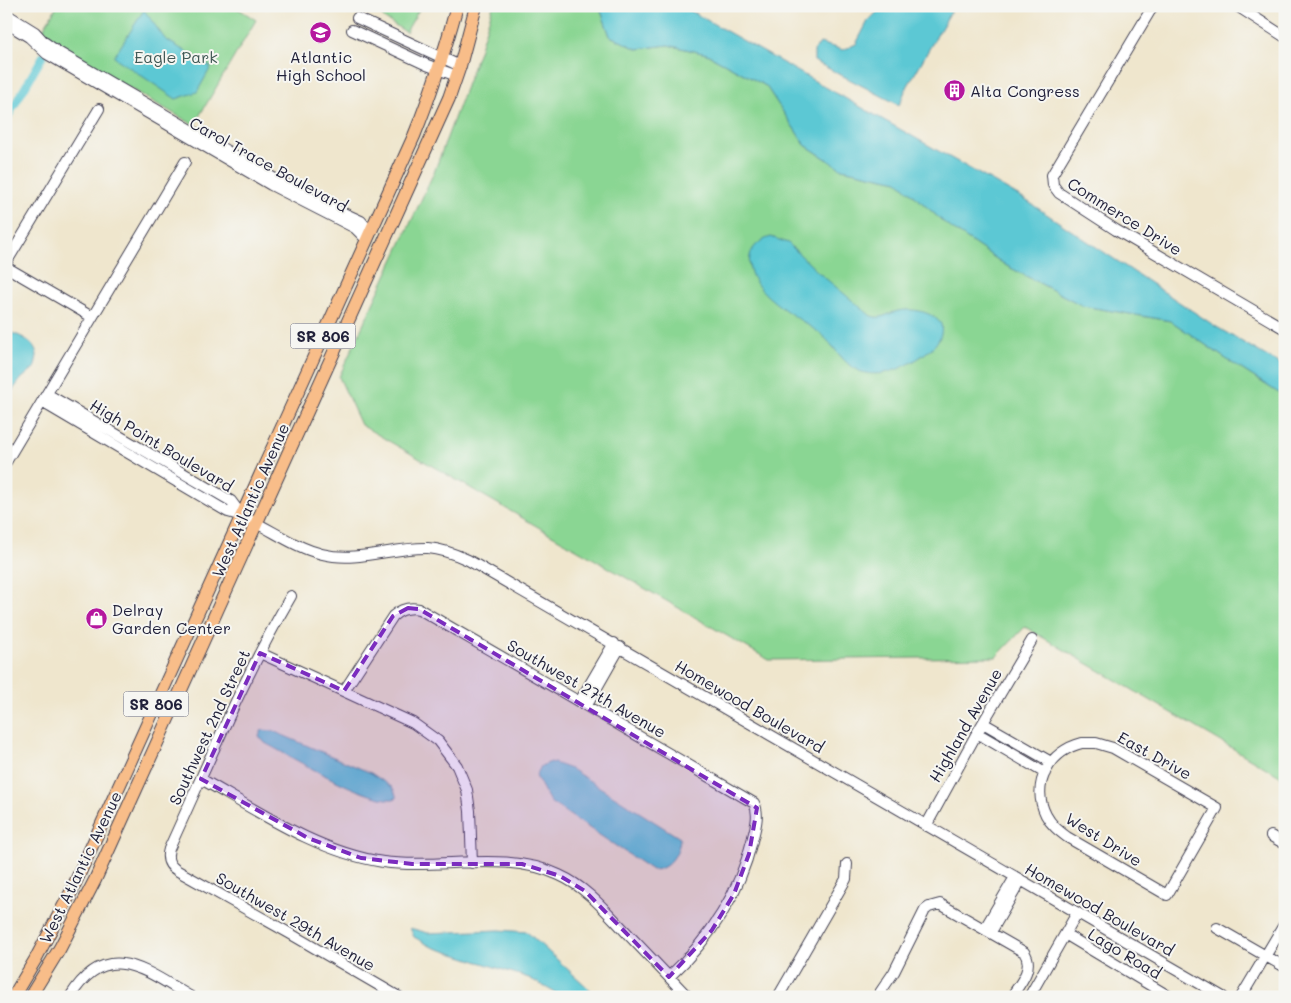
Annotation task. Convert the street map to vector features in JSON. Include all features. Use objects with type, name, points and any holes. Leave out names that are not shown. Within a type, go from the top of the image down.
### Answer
[{"type":"main road","name":"West Atlantic Avenue","points":[[14,997],[43,946],[70,892],[421,120],[457,6]]},
{"type":"main road","name":"West Atlantic Avenue","points":[[30,997],[79,912],[446,106],[476,6]]},
{"type":"main road","points":[[368,236],[374,243],[372,270]]},
{"type":"main road","points":[[142,734],[158,742]]},
{"type":"street","name":"Commerce Drive","points":[[1153,6],[1052,175],[1053,185],[1059,193],[1116,230],[1285,329]]},
{"type":"street","points":[[1237,6],[1285,37]]},
{"type":"street","points":[[6,14],[35,32],[50,47],[156,113]]},
{"type":"street","points":[[357,18],[440,64]]},
{"type":"street","points":[[6,23],[29,37],[47,54],[156,113]]},
{"type":"street","points":[[352,30],[458,71]]},
{"type":"street","points":[[92,317],[6,265],[99,109]]},
{"type":"street","name":"Carol Trace Boulevard","points":[[156,113],[275,179],[361,221],[368,236]]},
{"type":"street","points":[[6,462],[185,162]]},
{"type":"street","name":"High Point Boulevard","points":[[44,398],[228,512],[242,516]]},
{"type":"street","name":"Homewood Boulevard","points":[[242,516],[305,549],[338,557],[368,556],[428,548],[455,554],[468,560],[1223,997]]},
{"type":"street","name":"Southwest 2nd Street","points":[[178,871],[170,864],[168,854],[200,779],[274,625],[291,596]]},
{"type":"street","name":"Southwest 27th Avenue","points":[[344,691],[397,612],[408,608],[425,611],[754,803],[757,818],[749,854],[734,894],[704,941],[669,977]]},
{"type":"street","name":"Highland Avenue","points":[[926,826],[977,733],[1032,640]]},
{"type":"street","points":[[584,703],[617,645]]},
{"type":"street","points":[[260,654],[414,723],[426,731],[445,749],[462,776],[468,795],[472,863]]},
{"type":"street","points":[[983,723],[1048,768]]},
{"type":"street","points":[[977,733],[1048,768]]},
{"type":"street","name":"East Drive","points":[[1048,768],[1064,750],[1088,743],[1102,744],[1119,751],[1217,808],[1166,895]]},
{"type":"street","name":"West Drive","points":[[1048,768],[1041,790],[1041,801],[1046,816],[1053,825],[1067,837],[1166,895]]},
{"type":"street","points":[[200,779],[308,838],[346,854],[397,863],[505,862],[533,866],[560,876],[575,884],[593,898],[688,997]]},
{"type":"street","points":[[1270,836],[1285,844]]},
{"type":"street","points":[[778,997],[846,879],[847,864]]},
{"type":"street","name":"Southwest 29th Avenue","points":[[178,871],[399,997]]},
{"type":"street","points":[[988,930],[1018,878]]},
{"type":"street","points":[[877,997],[894,972],[925,910],[935,904],[945,906],[1024,952],[1028,959],[1028,967],[1011,997]]},
{"type":"street","points":[[1029,997],[1077,913]]},
{"type":"street","points":[[1241,997],[1285,923]]},
{"type":"street","points":[[1217,928],[1285,967]]},
{"type":"street","name":"Lago Road","points":[[1065,934],[1170,997]]},
{"type":"street","points":[[70,997],[77,985],[90,973],[106,965],[118,963],[141,968],[191,997]]},
{"type":"highlighted area","points":[[408,608],[419,609],[757,808],[749,854],[734,894],[712,930],[669,977],[585,891],[560,876],[522,864],[412,864],[361,858],[308,838],[201,779],[260,653],[344,691],[393,616]]},
{"type":"green space","name":"Eagle Park","points":[[57,6],[234,6],[256,20],[194,125],[50,43],[41,33]]},
{"type":"green space","points":[[372,6],[421,6],[406,32],[385,19]]},
{"type":"green space","points":[[493,6],[597,6],[601,11],[610,36],[637,49],[668,45],[707,54],[766,86],[805,145],[842,169],[898,181],[948,226],[1007,266],[1083,306],[1171,321],[1285,397],[1285,779],[1025,627],[996,657],[769,660],[361,425],[339,377],[435,170],[479,51]]},
{"type":"water","points":[[597,6],[682,6],[1027,201],[1215,326],[1285,367],[1285,397],[1171,321],[1083,306],[1007,266],[948,226],[898,181],[842,169],[805,145],[766,86],[707,54],[668,45],[637,49],[610,36],[601,11]]},
{"type":"water","points":[[891,6],[954,6],[906,89],[899,105],[814,61],[814,51],[820,43],[843,50],[856,44],[868,21],[878,11],[888,11]]},
{"type":"water","points":[[144,10],[165,39],[211,67],[197,92],[176,99],[114,57]]},
{"type":"water","points":[[771,237],[788,243],[819,273],[871,316],[882,317],[898,311],[909,310],[927,313],[941,324],[940,338],[931,349],[917,359],[903,367],[888,372],[873,374],[859,371],[852,367],[821,334],[774,302],[755,281],[750,269],[751,252],[758,244]]},
{"type":"water","points":[[6,331],[21,336],[33,345],[37,355],[35,367],[21,379],[6,399]]},
{"type":"water","points":[[262,730],[273,731],[371,773],[393,788],[397,798],[386,799],[371,795],[332,779],[265,743],[259,736]]},
{"type":"water","points":[[551,762],[571,769],[680,838],[678,850],[672,860],[663,867],[652,870],[550,802],[536,776],[541,766]]},
{"type":"water","points":[[410,928],[428,933],[499,930],[527,932],[598,997],[563,997],[529,978],[432,947],[414,937]]},
{"type":"waterway","points":[[6,120],[43,56]]},
{"type":"place","name":"Atlantic High School","points":[[321,32]]},
{"type":"place","name":"Alta Congress","points":[[954,90]]},
{"type":"place","name":"Delray Garden Center","points":[[96,618]]}]
